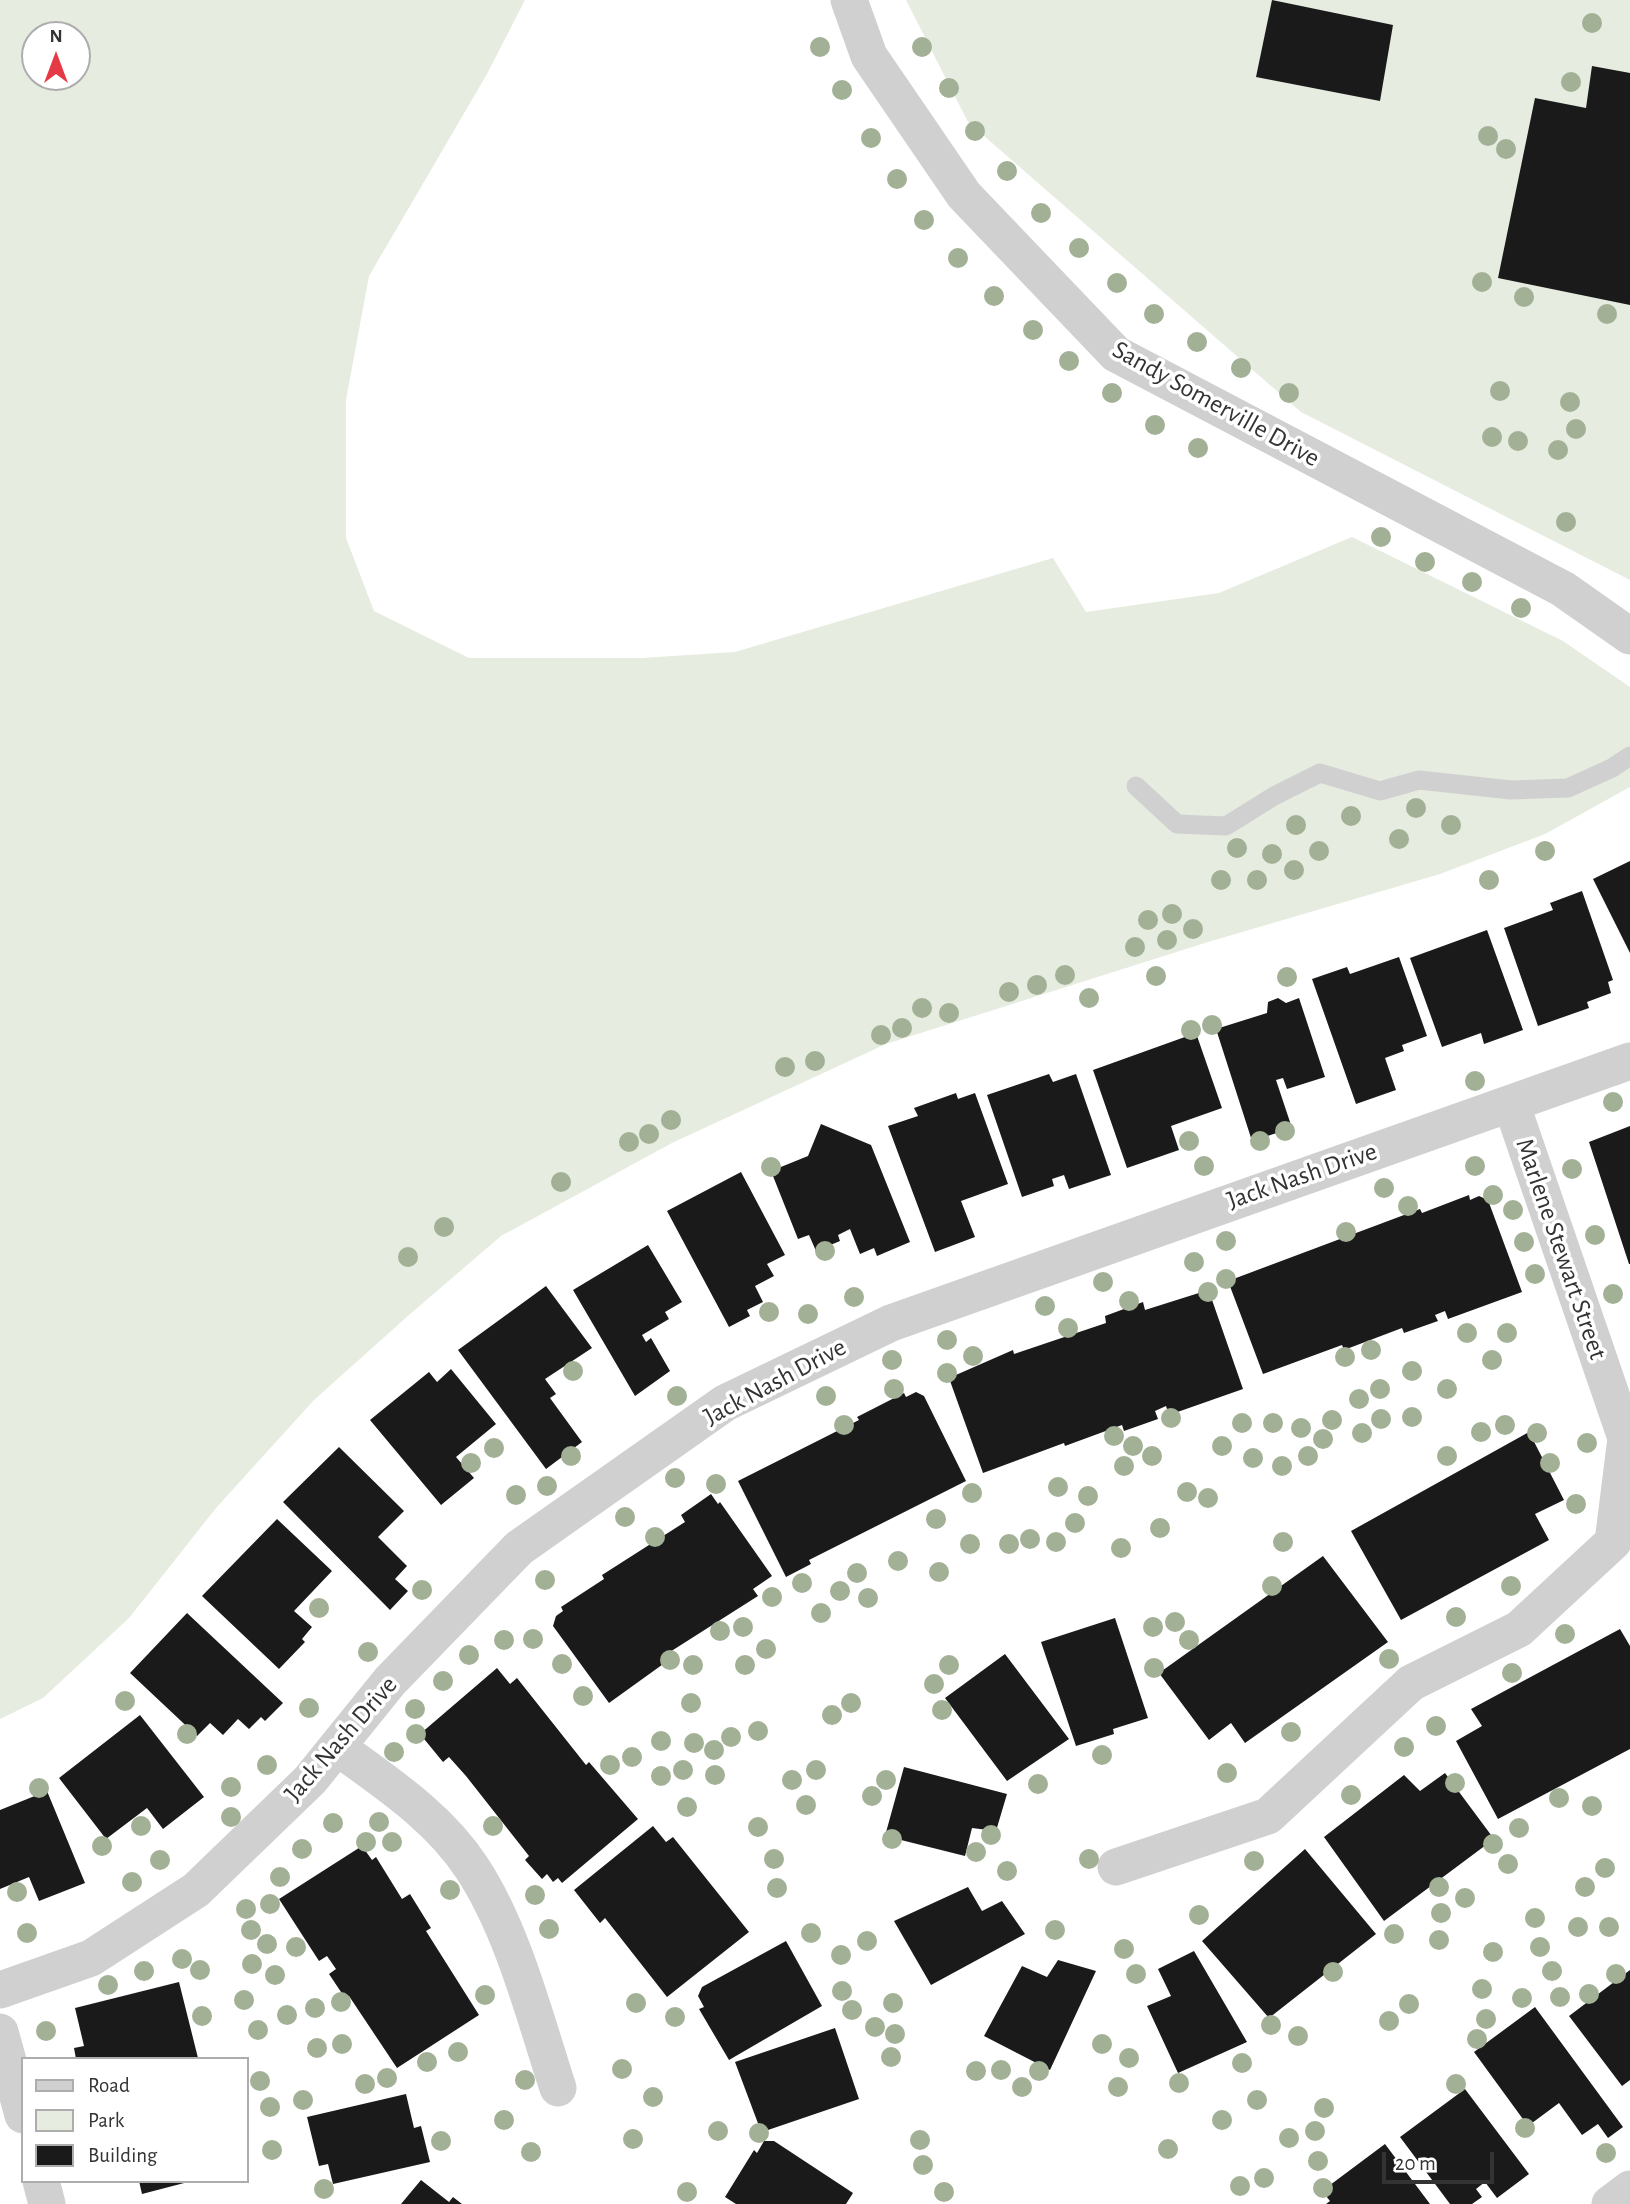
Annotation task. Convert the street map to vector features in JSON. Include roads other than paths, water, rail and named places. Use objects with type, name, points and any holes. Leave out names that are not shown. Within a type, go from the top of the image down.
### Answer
[{"type":"street","name":"Sandy Somerville Drive","points":[[849,0],[869,56],[964,195],[1116,354],[1563,589],[1630,636]]},
{"type":"street","name":"Jack Nash Drive","points":[[0,1990],[91,1958],[196,1890],[310,1780],[390,1681],[519,1548],[725,1403],[891,1323],[1630,1061]]},
{"type":"street","name":"Marlene Stewart Street","points":[[1116,1867],[1268,1816],[1411,1683],[1518,1629],[1614,1542],[1626,1438],[1511,1104]]},
{"type":"street","points":[[337,1747],[425,1815],[472,1867],[506,1932],[558,2088]]},
{"type":"street","points":[[0,2032],[21,2108]]},
{"type":"street","points":[[42,2183],[47,2204]]},
{"type":"street","points":[[1610,2204],[1630,2189]]},
{"type":"lane","points":[[1136,786],[1177,824],[1226,826],[1274,796],[1321,774],[1380,792],[1419,780],[1511,790],[1568,788],[1612,768],[1630,756]]}]
